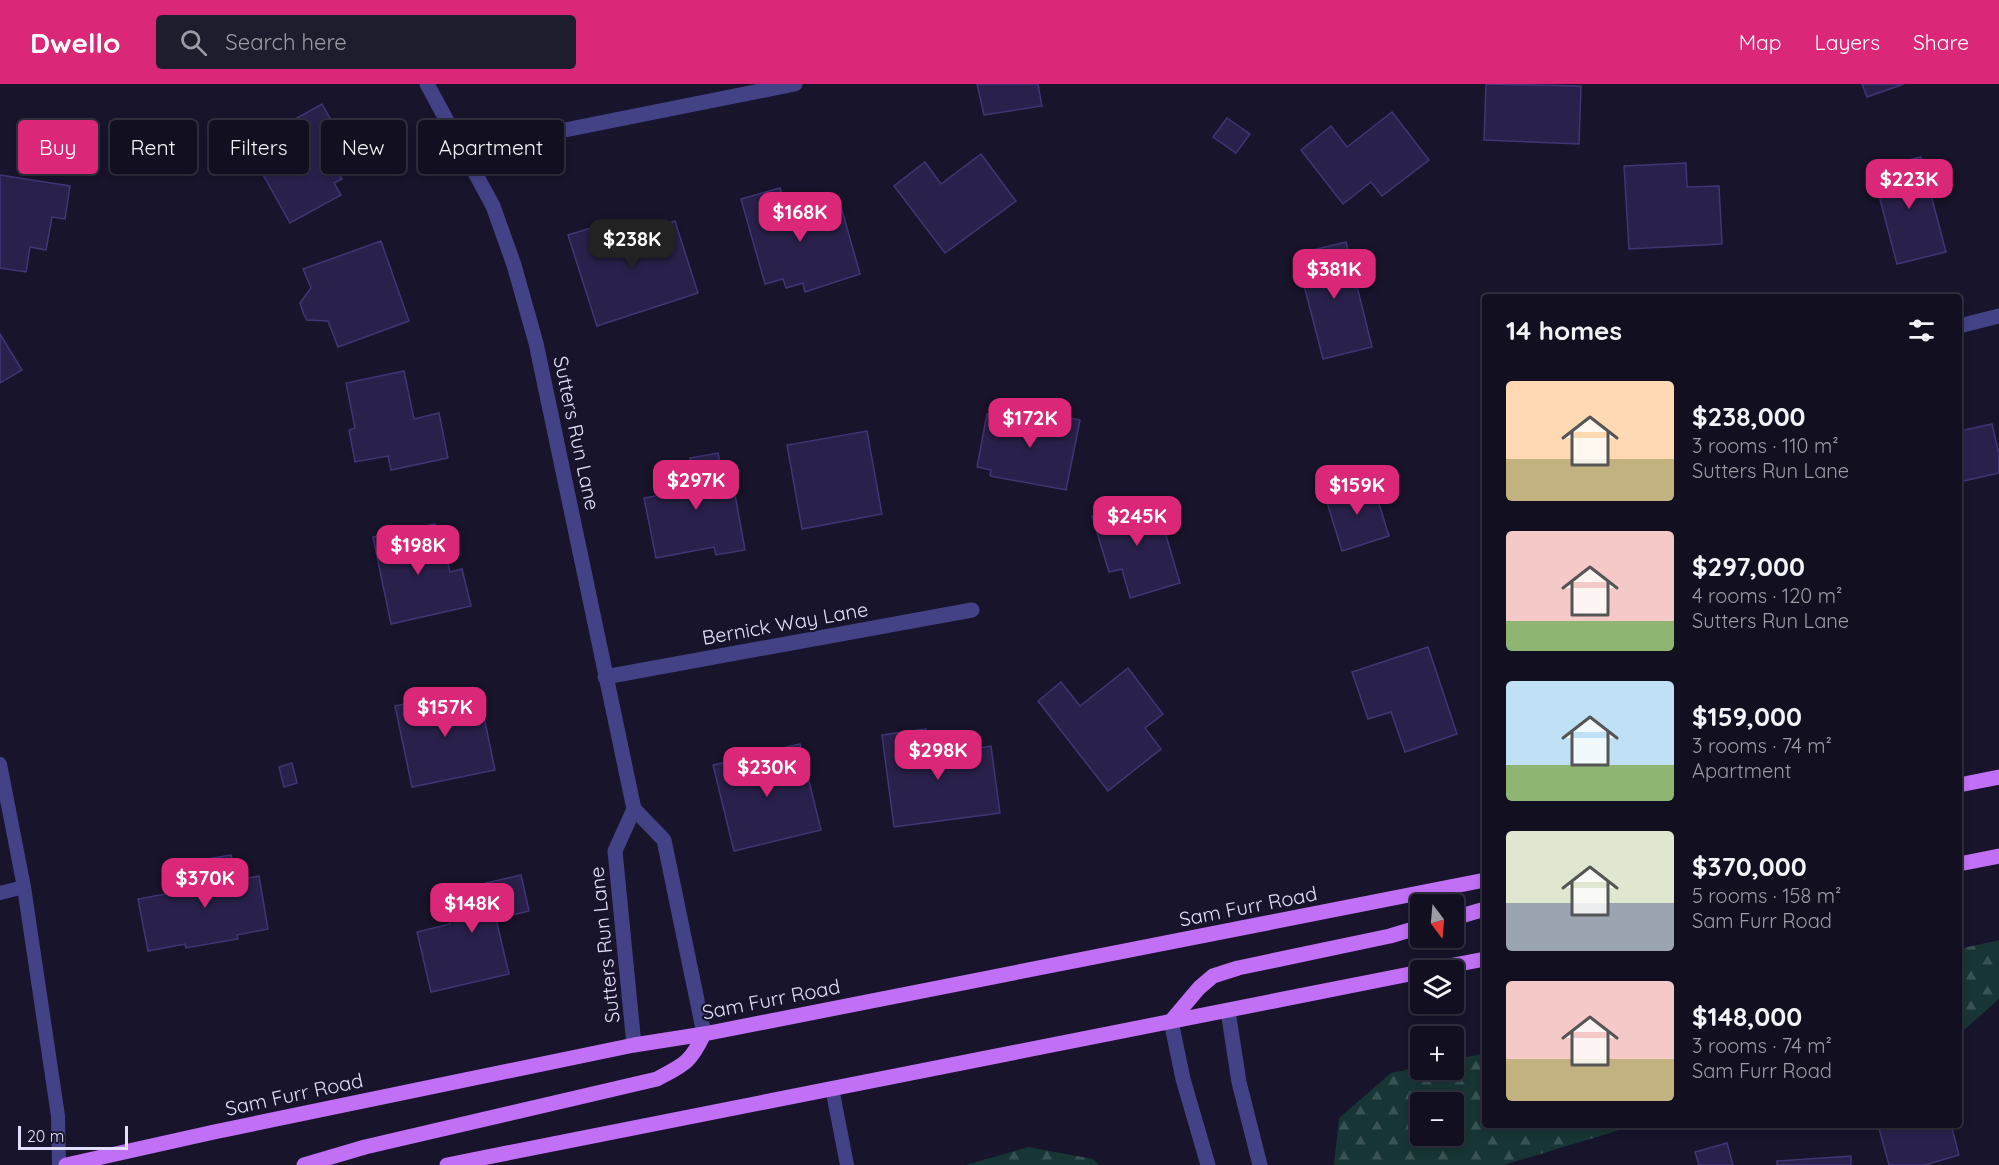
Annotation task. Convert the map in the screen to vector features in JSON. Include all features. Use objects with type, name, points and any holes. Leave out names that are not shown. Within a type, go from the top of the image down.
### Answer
[{"type":"main road","points":[[1962,784],[1999,777]]},
{"type":"main road","points":[[1962,863],[1999,856]]},
{"type":"main road","name":"Sam Furr Road","points":[[66,1165],[225,1129],[634,1045],[704,1034],[1482,881]]},
{"type":"main road","points":[[1464,915],[1482,910]]},
{"type":"main road","points":[[1171,1021],[1199,988],[1213,976],[1238,968],[1410,930]]},
{"type":"main road","points":[[1464,963],[1482,960]]},
{"type":"main road","points":[[447,1165],[1410,974]]},
{"type":"main road","points":[[304,1165],[364,1147],[657,1079],[682,1066],[694,1055],[704,1034]]},
{"type":"street","name":"Sutters Run Lane","points":[[427,84],[447,120]]},
{"type":"street","points":[[564,130],[795,84]]},
{"type":"street","name":"Sutters Run Lane","points":[[476,174],[493,206],[514,265],[536,343],[634,809],[615,851],[634,1045]]},
{"type":"street","points":[[1962,325],[1999,316]]},
{"type":"street","name":"Bernick Way Lane","points":[[605,677],[972,610]]},
{"type":"street","points":[[634,809],[664,840],[704,1034]]},
{"type":"street","points":[[1228,1011],[1239,1082],[1260,1165]]},
{"type":"street","points":[[1171,1021],[1183,1079],[1208,1165]]},
{"type":"lane","points":[[1,770],[24,887],[58,1116],[59,1165]]},
{"type":"lane","points":[[0,893],[24,887]]},
{"type":"lane","points":[[832,1088],[847,1165]]},
{"type":"green space","points":[[1999,940],[1999,999],[1962,1030],[1962,948]]},
{"type":"green space","points":[[1482,1054],[1482,1128],[1626,1128],[1504,1165],[1334,1165],[1339,1118],[1391,1073],[1410,1069],[1410,1080],[1464,1080],[1464,1058]]},
{"type":"green space","points":[[1028,1147],[1093,1159],[1099,1165],[966,1165]]},
{"type":"building","points":[[977,84],[1038,84],[1042,106],[984,115]]},
{"type":"building","points":[[1486,84],[1581,86],[1579,144],[1484,140]]},
{"type":"building","points":[[1862,84],[1904,84],[1867,97]]},
{"type":"building","points":[[322,104],[331,120],[321,120],[321,174],[339,174],[342,179],[334,183],[341,195],[290,223],[263,174],[309,174],[309,120],[293,120]]},
{"type":"building","points":[[1392,112],[1429,160],[1382,196],[1371,182],[1343,204],[1301,150],[1331,126],[1347,147]]},
{"type":"building","points":[[1227,118],[1250,134],[1236,153],[1213,137]]},
{"type":"building","points":[[981,154],[1016,201],[945,253],[894,186],[925,162],[941,184]]},
{"type":"building","points":[[1921,157],[1946,252],[1897,264],[1872,169]]},
{"type":"building","points":[[1686,163],[1687,187],[1719,186],[1722,244],[1629,249],[1624,166]]},
{"type":"building","points":[[0,175],[70,186],[65,219],[52,217],[46,250],[30,247],[26,272],[0,268]]},
{"type":"building","points":[[780,188],[789,218],[840,203],[860,274],[805,292],[803,283],[786,288],[783,279],[765,284],[741,199]]},
{"type":"building","points":[[675,221],[698,293],[597,326],[568,235],[607,223],[613,241]]},
{"type":"building","points":[[381,241],[409,321],[338,347],[328,321],[307,320],[304,315],[300,303],[311,288],[303,269]]},
{"type":"building","points":[[1346,242],[1372,347],[1323,359],[1296,254]]},
{"type":"building","points":[[0,334],[22,370],[0,383]]},
{"type":"building","points":[[404,371],[414,419],[439,413],[448,458],[391,470],[388,456],[355,462],[349,430],[355,428],[346,383]]},
{"type":"building","points":[[1035,412],[1080,420],[1066,490],[990,476],[991,470],[977,467],[987,414],[1029,422]]},
{"type":"building","points":[[1992,424],[1999,454],[1999,473],[1962,481],[1962,430]]},
{"type":"building","points":[[867,431],[882,514],[802,529],[787,445]]},
{"type":"building","points":[[718,453],[722,474],[731,472],[745,550],[716,555],[714,547],[656,558],[644,498],[666,494],[663,476],[692,471],[690,458]]},
{"type":"building","points":[[1372,481],[1389,536],[1342,551],[1325,496]]},
{"type":"building","points":[[1155,498],[1180,583],[1130,598],[1122,569],[1109,572],[1092,516]]},
{"type":"building","points":[[435,524],[440,549],[429,552],[430,559],[446,556],[450,572],[462,569],[471,606],[391,624],[373,537]]},
{"type":"building","points":[[1428,647],[1457,734],[1405,752],[1391,712],[1368,719],[1352,672]]},
{"type":"building","points":[[1128,668],[1163,714],[1145,728],[1161,749],[1108,791],[1038,701],[1061,682],[1080,706]]},
{"type":"building","points":[[478,688],[495,770],[412,787],[395,706]]},
{"type":"building","points":[[926,729],[930,755],[991,746],[1000,813],[894,827],[882,735]]},
{"type":"building","points":[[800,744],[821,830],[734,851],[713,765]]},
{"type":"building","points":[[292,763],[297,783],[284,787],[279,767]]},
{"type":"building","points":[[231,855],[236,880],[259,876],[268,929],[237,935],[238,939],[186,948],[185,944],[148,951],[138,899],[197,888],[193,861]]},
{"type":"building","points":[[521,875],[529,911],[496,919],[509,974],[431,992],[417,932],[450,924],[443,893]]},
{"type":"building","points":[[1879,1128],[1952,1128],[1959,1155],[1925,1165],[1889,1165]]},
{"type":"building","points":[[1727,1143],[1733,1165],[1699,1165],[1695,1152]]},
{"type":"building","points":[[1851,1156],[1851,1165],[1777,1165],[1777,1161]]}]
